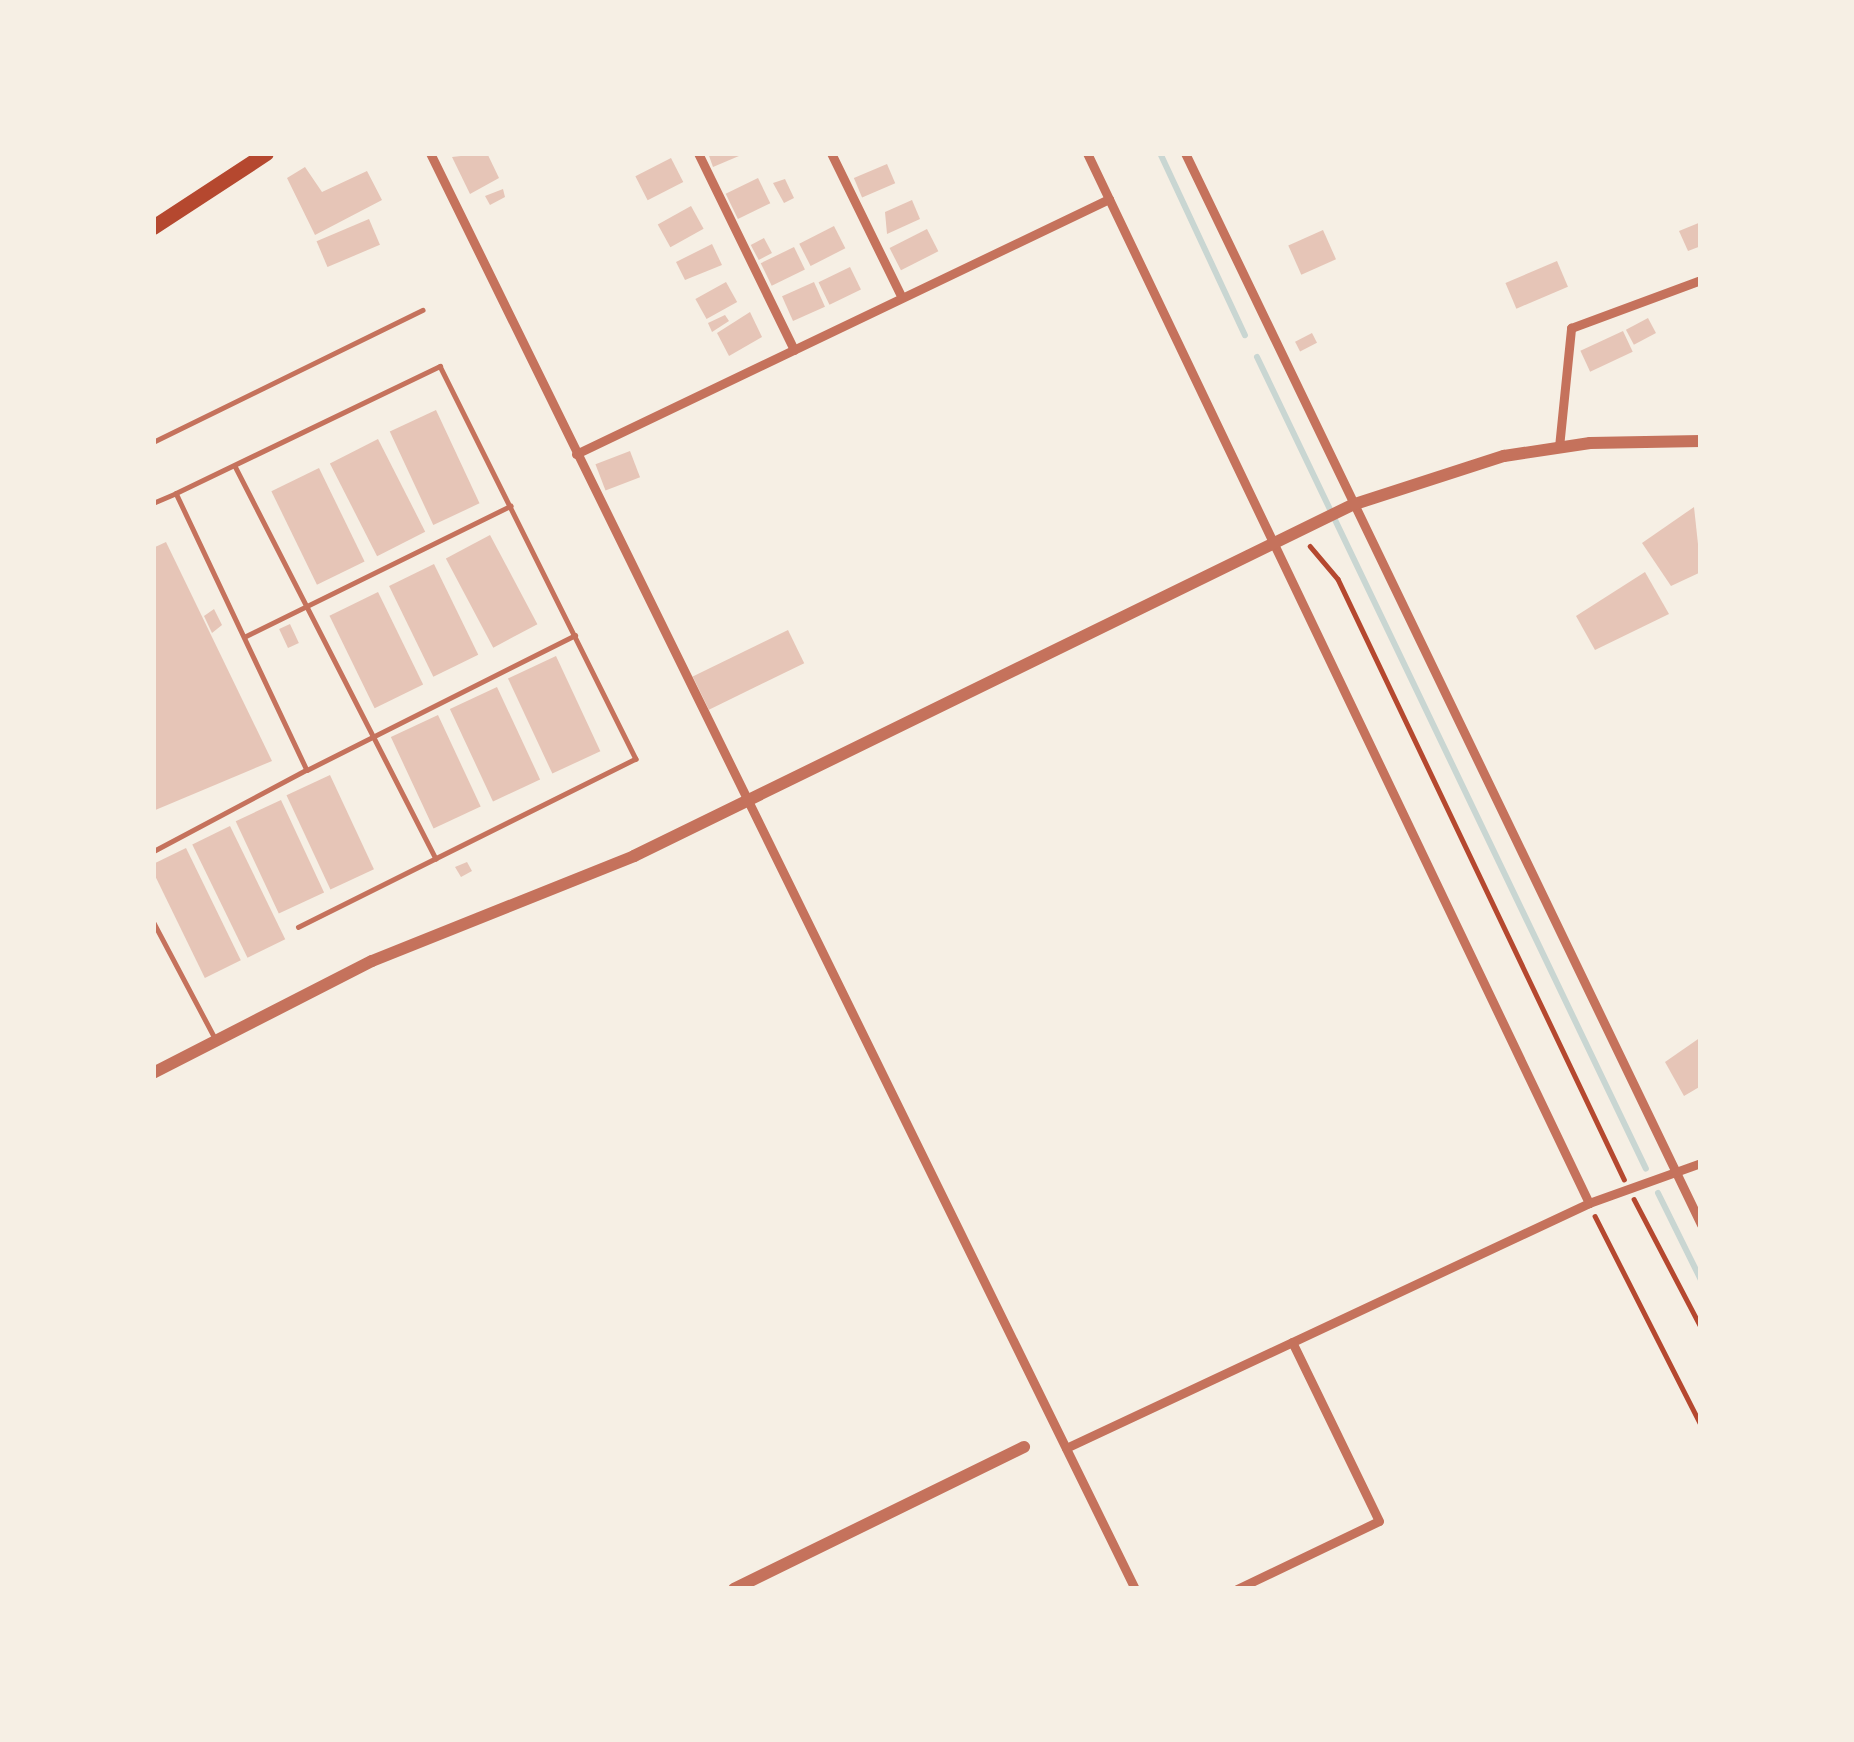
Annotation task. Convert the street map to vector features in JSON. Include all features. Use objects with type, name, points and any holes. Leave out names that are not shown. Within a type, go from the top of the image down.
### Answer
[{"type":"main road","points":[[153,227],[266,153]]},
{"type":"street","points":[[430,153],[742,801],[1135,1589]]},
{"type":"street","points":[[698,153],[794,350]]},
{"type":"street","points":[[831,153],[902,298]]},
{"type":"street","points":[[1087,153],[1588,1203]]},
{"type":"street","points":[[1185,153],[1349,507],[1701,1224]]},
{"type":"street","points":[[575,454],[1109,199]]},
{"type":"street","points":[[1559,447],[1571,328],[1701,280]]},
{"type":"street","points":[[153,1073],[372,961],[634,856],[1270,541],[1349,507],[1448,470],[1559,447],[1701,441]]},
{"type":"street","points":[[1066,1448],[1588,1203],[1701,1163]]},
{"type":"street","points":[[1237,1589],[1379,1521],[1292,1342]]},
{"type":"street","points":[[734,1589],[1024,1447]]},
{"type":"lane","points":[[153,442],[422,310]]},
{"type":"lane","points":[[153,503],[440,366],[636,759],[299,928]]},
{"type":"lane","points":[[236,466],[436,859]]},
{"type":"lane","points":[[176,493],[307,770]]},
{"type":"lane","points":[[244,637],[510,506]]},
{"type":"lane","points":[[153,852],[574,635]]},
{"type":"lane","points":[[153,921],[217,1041]]},
{"type":"path","points":[[1304,526],[1338,579],[1629,1189],[1701,1328]]},
{"type":"path","points":[[1588,1203],[1701,1425]]},
{"type":"building","points":[[487,153],[499,178],[470,194],[452,157]]},
{"type":"building","points":[[708,153],[746,153],[713,167]]},
{"type":"building","points":[[671,158],[683,182],[648,200],[635,176]]},
{"type":"building","points":[[887,164],[895,183],[862,197],[854,178]]},
{"type":"building","points":[[305,167],[322,192],[367,171],[382,200],[315,235],[287,178]]},
{"type":"building","points":[[758,178],[770,203],[738,219],[726,194]]},
{"type":"building","points":[[785,179],[794,198],[784,203],[773,183]]},
{"type":"building","points":[[503,189],[505,197],[490,205],[485,196]]},
{"type":"building","points":[[912,200],[920,219],[887,234],[885,212]]},
{"type":"building","points":[[691,206],[704,229],[670,247],[658,224]]},
{"type":"building","points":[[369,219],[380,245],[327,267],[317,241]]},
{"type":"building","points":[[1701,222],[1701,246],[1688,251],[1679,231]]},
{"type":"building","points":[[834,226],[845,248],[811,266],[799,244]]},
{"type":"building","points":[[927,229],[938,251],[901,270],[890,248]]},
{"type":"building","points":[[1323,230],[1336,259],[1301,275],[1288,245]]},
{"type":"building","points":[[764,238],[772,253],[759,260],[751,245]]},
{"type":"building","points":[[712,244],[722,265],[685,280],[676,262]]},
{"type":"building","points":[[794,247],[805,269],[772,286],[761,263]]},
{"type":"building","points":[[1557,261],[1568,287],[1516,309],[1505,283]]},
{"type":"building","points":[[850,267],[861,289],[830,305],[819,282]]},
{"type":"building","points":[[726,282],[737,302],[707,319],[695,299]]},
{"type":"building","points":[[814,282],[825,307],[793,321],[782,296]]},
{"type":"building","points":[[750,312],[762,337],[729,356],[717,333]]},
{"type":"building","points":[[725,315],[729,321],[712,332],[708,323]]},
{"type":"building","points":[[1648,318],[1656,333],[1634,345],[1626,330]]},
{"type":"building","points":[[1623,331],[1633,352],[1590,372],[1580,351]]},
{"type":"building","points":[[1312,333],[1317,343],[1300,351],[1295,342]]},
{"type":"building","points":[[436,410],[480,503],[433,525],[390,432]]},
{"type":"building","points":[[378,439],[425,532],[377,556],[330,464]]},
{"type":"building","points":[[630,451],[640,477],[605,490],[595,464]]},
{"type":"building","points":[[319,468],[365,561],[317,585],[271,491]]},
{"type":"building","points":[[1694,507],[1701,572],[1671,586],[1642,543]]},
{"type":"building","points":[[490,535],[537,624],[493,648],[446,558]]},
{"type":"building","points":[[166,542],[272,761],[153,811],[153,548]]},
{"type":"building","points":[[434,564],[478,655],[433,677],[389,586]]},
{"type":"building","points":[[1645,572],[1669,614],[1595,650],[1576,616]]},
{"type":"building","points":[[378,592],[423,685],[375,708],[329,616]]},
{"type":"building","points":[[214,609],[222,625],[212,633],[204,616]]},
{"type":"building","points":[[290,624],[299,643],[288,648],[279,629]]},
{"type":"building","points":[[788,630],[804,663],[709,710],[693,676]]},
{"type":"building","points":[[556,656],[600,751],[552,774],[508,678]]},
{"type":"building","points":[[497,687],[540,779],[493,801],[450,709]]},
{"type":"building","points":[[438,715],[481,807],[434,829],[391,737]]},
{"type":"building","points":[[330,775],[374,869],[330,890],[286,795]]},
{"type":"building","points":[[281,800],[324,892],[279,914],[236,821]]},
{"type":"building","points":[[230,826],[285,939],[247,958],[192,844]]},
{"type":"building","points":[[186,848],[241,960],[205,978],[153,872],[153,864]]},
{"type":"building","points":[[467,862],[472,871],[461,877],[455,867]]},
{"type":"building","points":[[1701,1037],[1701,1086],[1684,1096],[1665,1062]]},
{"type":"waterway","points":[[1160,153],[1245,335]]},
{"type":"waterway","points":[[1257,357],[1646,1169]]},
{"type":"waterway","points":[[1658,1193],[1701,1280]]}]
